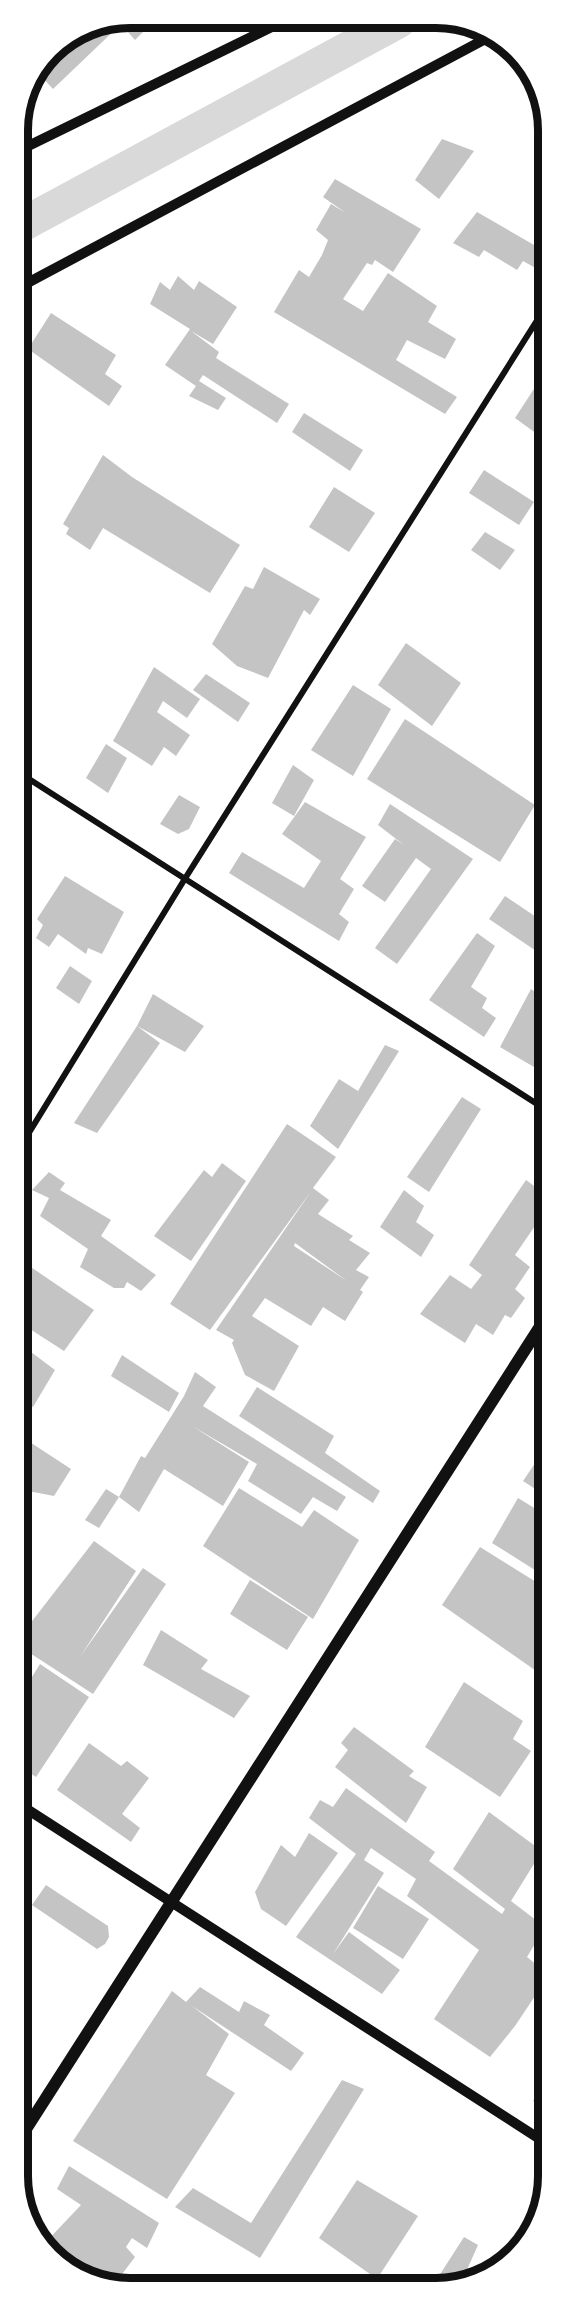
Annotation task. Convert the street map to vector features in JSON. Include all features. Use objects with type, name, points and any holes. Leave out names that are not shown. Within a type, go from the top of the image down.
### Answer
[{"type":"main road","points":[[28,2126],[538,1330]]},
{"type":"street","points":[[29,146],[270,28]]},
{"type":"street","points":[[29,282],[483,40]]},
{"type":"street","points":[[29,1134],[186,877],[538,319]]},
{"type":"street","points":[[29,779],[186,877],[538,1105]]},
{"type":"street","points":[[28,1810],[538,2138]]},
{"type":"building","points":[[147,28],[135,40],[125,29]]},
{"type":"building","points":[[115,30],[53,89],[43,79],[58,58],[91,36]]},
{"type":"building","points":[[442,139],[474,151],[439,199],[415,180]]},
{"type":"building","points":[[335,179],[421,229],[393,272],[375,260],[372,265],[367,263],[343,299],[363,311],[388,273],[437,306],[428,322],[456,339],[445,359],[407,340],[396,360],[457,397],[445,414],[274,312],[299,270],[309,277],[322,255],[328,240],[316,230],[331,204],[346,213],[323,197]]},
{"type":"building","points":[[477,212],[538,247],[538,269],[523,261],[517,270],[484,250],[479,257],[453,243]]},
{"type":"building","points":[[178,276],[194,290],[199,281],[237,307],[213,344],[191,331],[219,352],[216,358],[289,404],[277,423],[203,375],[199,381],[226,398],[218,410],[189,396],[196,386],[165,365],[190,329],[150,304],[160,282],[170,290]]},
{"type":"building","points":[[51,313],[116,355],[105,374],[122,386],[109,406],[29,348]]},
{"type":"building","points":[[538,383],[538,435],[515,418]]},
{"type":"building","points":[[304,413],[363,450],[350,471],[292,432]]},
{"type":"building","points":[[103,455],[132,477],[240,545],[210,593],[103,528],[90,550],[66,534],[69,528],[63,524]]},
{"type":"building","points":[[484,470],[534,502],[519,525],[469,493]]},
{"type":"building","points":[[334,487],[375,513],[349,552],[309,527]]},
{"type":"building","points":[[485,532],[515,550],[500,570],[471,550]]},
{"type":"building","points":[[264,567],[320,599],[310,615],[304,610],[268,678],[237,666],[212,644],[245,586],[253,589]]},
{"type":"building","points":[[406,643],[461,683],[432,726],[378,685]]},
{"type":"building","points":[[154,667],[200,699],[187,718],[163,701],[157,712],[190,735],[176,756],[164,747],[152,766],[113,741]]},
{"type":"building","points":[[206,674],[250,703],[238,722],[193,690]]},
{"type":"building","points":[[353,685],[391,709],[353,776],[311,750]]},
{"type":"building","points":[[405,719],[535,805],[500,862],[367,779]]},
{"type":"building","points":[[106,744],[127,758],[108,793],[86,778]]},
{"type":"building","points":[[293,765],[314,780],[294,816],[272,803]]},
{"type":"building","points":[[179,795],[200,807],[189,829],[178,834],[160,824]]},
{"type":"building","points":[[305,802],[366,837],[340,879],[354,889],[339,914],[349,922],[339,941],[229,873],[242,852],[304,888],[321,861],[282,834]]},
{"type":"building","points":[[390,804],[473,859],[397,964],[375,948],[431,869],[416,858],[385,902],[362,886],[395,839],[404,845],[378,825]]},
{"type":"building","points":[[65,876],[124,912],[102,954],[88,948],[86,954],[58,934],[49,947],[36,938],[43,925],[37,919]]},
{"type":"building","points":[[505,896],[538,918],[538,952],[489,919]]},
{"type":"building","points":[[477,933],[495,946],[471,987],[487,998],[482,1008],[496,1018],[484,1037],[429,1000]]},
{"type":"building","points":[[70,966],[92,981],[79,1004],[56,988]]},
{"type":"building","points":[[531,989],[538,994],[538,1029],[534,1036],[538,1039],[538,1061],[534,1067],[500,1047]]},
{"type":"building","points":[[153,994],[204,1026],[185,1052],[137,1026]]},
{"type":"building","points":[[137,1026],[160,1043],[97,1133],[74,1123]]},
{"type":"building","points":[[385,1045],[399,1051],[338,1149],[310,1126],[339,1079],[358,1091]]},
{"type":"building","points":[[462,1097],[481,1109],[429,1192],[407,1177]]},
{"type":"building","points":[[287,1124],[336,1157],[313,1188],[329,1200],[318,1214],[353,1236],[349,1240],[370,1253],[356,1270],[369,1277],[360,1290],[363,1292],[345,1321],[323,1307],[311,1326],[265,1298],[252,1316],[299,1346],[274,1391],[245,1375],[232,1343],[234,1340],[216,1330],[312,1190],[210,1330],[170,1304]],"holes":[[[295,1243],[347,1281],[294,1246]]]},
{"type":"building","points":[[222,1163],[246,1181],[191,1261],[154,1236],[204,1170],[212,1177]]},
{"type":"building","points":[[49,1172],[65,1183],[60,1190],[111,1220],[101,1236],[156,1275],[141,1291],[127,1282],[124,1288],[114,1288],[80,1267],[88,1249],[40,1216],[49,1198],[32,1190]]},
{"type":"building","points":[[526,1180],[538,1189],[538,1222],[515,1255],[530,1267],[515,1289],[525,1298],[511,1318],[505,1315],[493,1335],[476,1324],[465,1343],[420,1314],[450,1275],[471,1289],[482,1275],[469,1265]]},
{"type":"building","points":[[404,1190],[424,1206],[416,1222],[434,1235],[421,1257],[380,1227]]},
{"type":"building","points":[[28,1265],[94,1310],[64,1351],[28,1328]]},
{"type":"building","points":[[28,1350],[55,1370],[33,1407],[28,1404]]},
{"type":"building","points":[[122,1355],[179,1393],[169,1412],[111,1376]]},
{"type":"building","points":[[195,1372],[216,1387],[203,1406],[346,1497],[337,1511],[313,1497],[301,1514],[248,1481],[257,1464],[192,1426],[249,1462],[223,1506],[164,1469],[139,1512],[119,1497],[141,1456],[145,1458],[184,1396]]},
{"type":"building","points":[[257,1387],[334,1436],[325,1453],[380,1491],[373,1503],[239,1416]]},
{"type":"building","points":[[28,1441],[71,1469],[54,1496],[28,1491]]},
{"type":"building","points":[[538,1459],[538,1491],[523,1481]]},
{"type":"building","points":[[239,1488],[302,1527],[314,1510],[359,1540],[313,1619],[203,1546]]},
{"type":"building","points":[[106,1489],[119,1497],[99,1528],[85,1520]]},
{"type":"building","points":[[518,1498],[538,1510],[538,1572],[492,1543]]},
{"type":"building","points":[[94,1541],[136,1571],[80,1657],[143,1568],[166,1584],[93,1694],[28,1652],[28,1626]]},
{"type":"building","points":[[480,1547],[538,1583],[538,1672],[442,1605]]},
{"type":"building","points":[[250,1580],[308,1617],[287,1650],[230,1614]]},
{"type":"building","points":[[161,1630],[208,1660],[201,1669],[250,1696],[234,1718],[143,1665]]},
{"type":"building","points":[[40,1664],[89,1697],[36,1777],[28,1772],[28,1722],[33,1725],[28,1721],[28,1683]]},
{"type":"building","points":[[464,1682],[523,1721],[513,1739],[531,1751],[500,1797],[425,1747]]},
{"type":"building","points":[[354,1727],[414,1771],[409,1776],[427,1787],[406,1823],[335,1767],[348,1750],[341,1743]]},
{"type":"building","points":[[89,1743],[121,1766],[127,1761],[149,1778],[122,1814],[140,1828],[131,1842],[57,1790]]},
{"type":"building","points":[[346,1788],[435,1852],[429,1861],[502,1914],[505,1909],[453,1869],[489,1812],[538,1848],[538,1857],[511,1901],[538,1922],[538,1939],[527,1957],[538,1966],[538,1992],[515,2026],[490,2057],[434,2019],[479,1950],[407,1896],[416,1879],[371,1848],[364,1860],[384,1873],[333,1954],[349,1932],[400,1970],[382,1994],[296,1937],[356,1854],[309,1818],[320,1800],[333,1807]]},
{"type":"building","points":[[309,1833],[338,1853],[286,1926],[261,1909],[255,1892],[281,1845],[295,1857]]},
{"type":"building","points":[[46,1885],[108,1926],[109,1937],[105,1944],[97,1949],[32,1905]]},
{"type":"building","points":[[378,1886],[429,1919],[403,1959],[353,1928]]},
{"type":"building","points":[[200,1987],[239,2012],[244,2001],[270,2015],[264,2025],[304,2053],[291,2071],[192,2006],[229,2034],[206,2075],[235,2093],[167,2199],[73,2141],[172,1991],[186,2002]]},
{"type":"building","points":[[342,2080],[364,2089],[260,2258],[175,2207],[193,2188],[251,2223]]},
{"type":"building","points":[[538,2092],[538,2104],[533,2101]]},
{"type":"building","points":[[69,2166],[159,2223],[147,2248],[132,2238],[126,2247],[135,2257],[120,2277],[91,2270],[79,2264],[50,2238],[81,2205],[57,2189]]},
{"type":"building","points":[[357,2180],[418,2216],[378,2278],[319,2238]]},
{"type":"building","points":[[464,2237],[478,2245],[467,2272],[438,2278]]},
{"type":"waterway","points":[[29,221],[386,28]]}]
